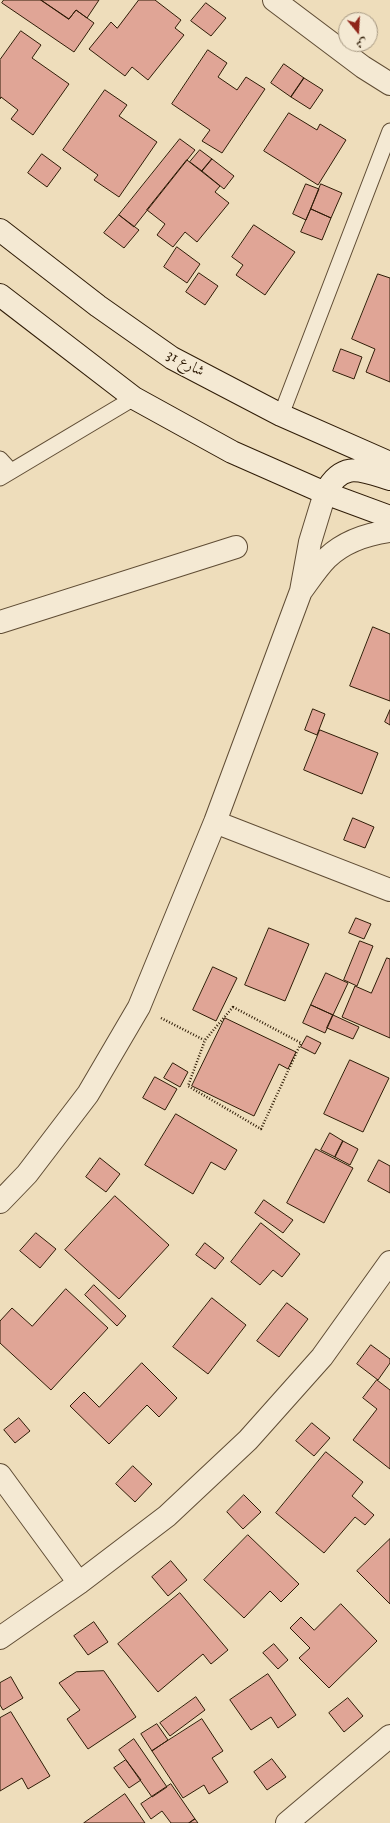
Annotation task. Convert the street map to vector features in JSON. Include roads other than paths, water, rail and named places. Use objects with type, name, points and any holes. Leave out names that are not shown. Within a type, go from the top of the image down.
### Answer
[{"type":"street","points":[[274,0],[363,67],[390,84]]},
{"type":"street","name":"شارع 31","points":[[0,230],[98,306],[172,358],[281,415],[390,463]]},
{"type":"street","points":[[0,295],[134,398],[232,452],[325,493],[390,517]]},
{"type":"street","points":[[0,1202],[27,1174],[88,1094],[139,1007],[216,822],[301,591],[310,542],[325,493],[331,481],[347,470],[356,469],[390,479]]},
{"type":"street","points":[[301,591],[327,558],[355,541],[374,533],[390,531]]},
{"type":"street","points":[[0,622],[236,547]]},
{"type":"street","points":[[216,822],[390,890]]},
{"type":"street","points":[[0,1638],[79,1583],[167,1516],[248,1440],[322,1357],[390,1262]]},
{"type":"street","points":[[0,1475],[79,1583]]},
{"type":"street","points":[[287,1823],[390,1736]]},
{"type":"lane","points":[[281,415],[390,131]]},
{"type":"lane","points":[[0,459],[6,474],[134,398]]}]
